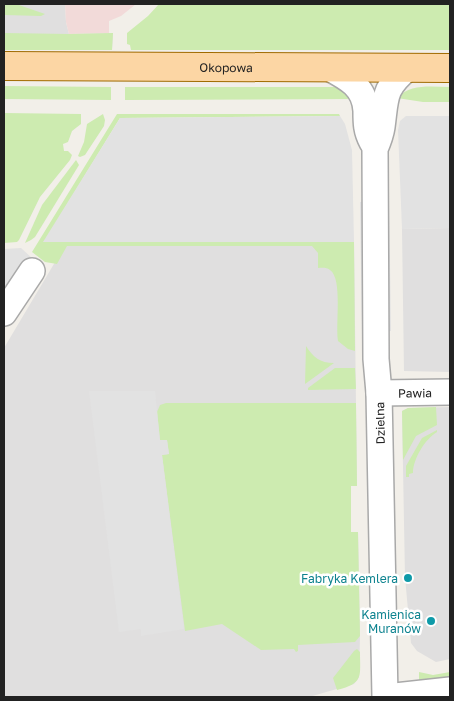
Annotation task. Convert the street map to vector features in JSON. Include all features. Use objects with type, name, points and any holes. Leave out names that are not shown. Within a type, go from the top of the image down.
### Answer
[{"type":"main road","name":"Okopowa","points":[[4,66],[450,68]]},
{"type":"street","name":"Dzielna","points":[[329,68],[354,83],[363,95],[366,109],[366,128],[375,149]]},
{"type":"street","name":"Dzielna","points":[[385,697],[380,393],[376,359],[375,149],[381,132],[384,102],[387,94],[397,77],[408,68]]},
{"type":"street","points":[[4,312],[32,272]]},
{"type":"street","name":"Pawia","points":[[380,393],[450,392]]},
{"type":"street","points":[[385,697],[450,690]]},
{"type":"shaded area","points":[[4,4],[65,4],[69,34],[113,33],[112,50],[4,50]]},
{"type":"shaded area","points":[[65,4],[136,4],[121,16],[109,21],[109,33],[69,34]]},
{"type":"shaded area","points":[[340,116],[345,124],[352,150],[354,242],[43,242],[120,118]]},
{"type":"shaded area","points":[[406,116],[450,116],[450,228],[402,229],[398,130],[400,121]]},
{"type":"shaded area","points":[[383,194],[389,194],[391,331],[386,331]]},
{"type":"shaded area","points":[[365,201],[368,338],[362,339],[360,202]]},
{"type":"shaded area","points":[[450,228],[450,372],[404,371],[402,229]]},
{"type":"shaded area","points":[[67,242],[354,242],[357,486],[351,486],[351,532],[358,532],[360,636],[359,677],[354,684],[309,697],[4,697],[4,348]]},
{"type":"shaded area","points":[[21,248],[34,260],[4,302],[4,249]]},
{"type":"shaded area","points":[[89,391],[155,391],[160,440],[167,440],[169,454],[162,455],[184,629],[141,636],[141,629],[119,632]]},
{"type":"shaded area","points":[[450,407],[450,659],[436,662],[417,651],[411,643],[405,577],[402,411],[408,408]]},
{"type":"green space","points":[[4,4],[16,4],[45,14],[41,16],[4,15]]},
{"type":"green space","points":[[159,4],[450,4],[450,50],[131,50],[130,45],[127,44],[127,33],[148,16]]},
{"type":"green space","points":[[4,33],[113,33],[112,50],[4,50]]},
{"type":"green space","points":[[4,86],[111,87],[111,100],[4,99]]},
{"type":"green space","points":[[125,87],[336,87],[343,89],[354,99],[125,100]]},
{"type":"green space","points":[[450,87],[450,102],[423,102],[397,98],[415,88]]},
{"type":"green space","points":[[4,113],[81,114],[81,124],[72,131],[68,142],[63,144],[64,151],[68,151],[72,155],[70,160],[40,197],[19,240],[17,242],[4,243]]},
{"type":"green space","points":[[103,114],[104,126],[85,155],[78,156],[84,142],[87,124]]},
{"type":"green space","points":[[117,114],[339,114],[340,116],[120,118],[44,242],[354,242],[355,351],[348,349],[338,341],[336,282],[330,270],[318,268],[318,253],[312,246],[67,246],[57,264],[45,262],[32,252]]},
{"type":"green space","points":[[76,160],[79,165],[35,237],[25,243],[42,205]]},
{"type":"green space","points":[[306,346],[317,359],[334,363],[305,384]]},
{"type":"green space","points":[[335,368],[355,368],[356,389],[308,390],[308,388]]},
{"type":"green space","points":[[166,403],[356,403],[357,486],[351,486],[351,532],[358,532],[360,636],[355,642],[298,645],[298,651],[296,652],[294,649],[261,650],[222,624],[185,631],[162,455],[169,454],[167,440],[160,441],[157,412],[160,405]]},
{"type":"green space","points":[[436,407],[437,425],[416,436],[403,460],[402,411],[408,408]]},
{"type":"green space","points":[[437,430],[420,450],[413,473],[406,477],[406,466],[422,438]]},
{"type":"green space","points":[[357,649],[360,652],[359,678],[352,685],[337,690],[333,678]]},
{"type":"green space","points":[[419,672],[433,675],[450,672],[450,678],[419,681]]},
{"type":"place","name":"Fabryka Kemlera","points":[[408,578]]},
{"type":"place","name":"Kamienica Muranów","points":[[431,621]]}]
